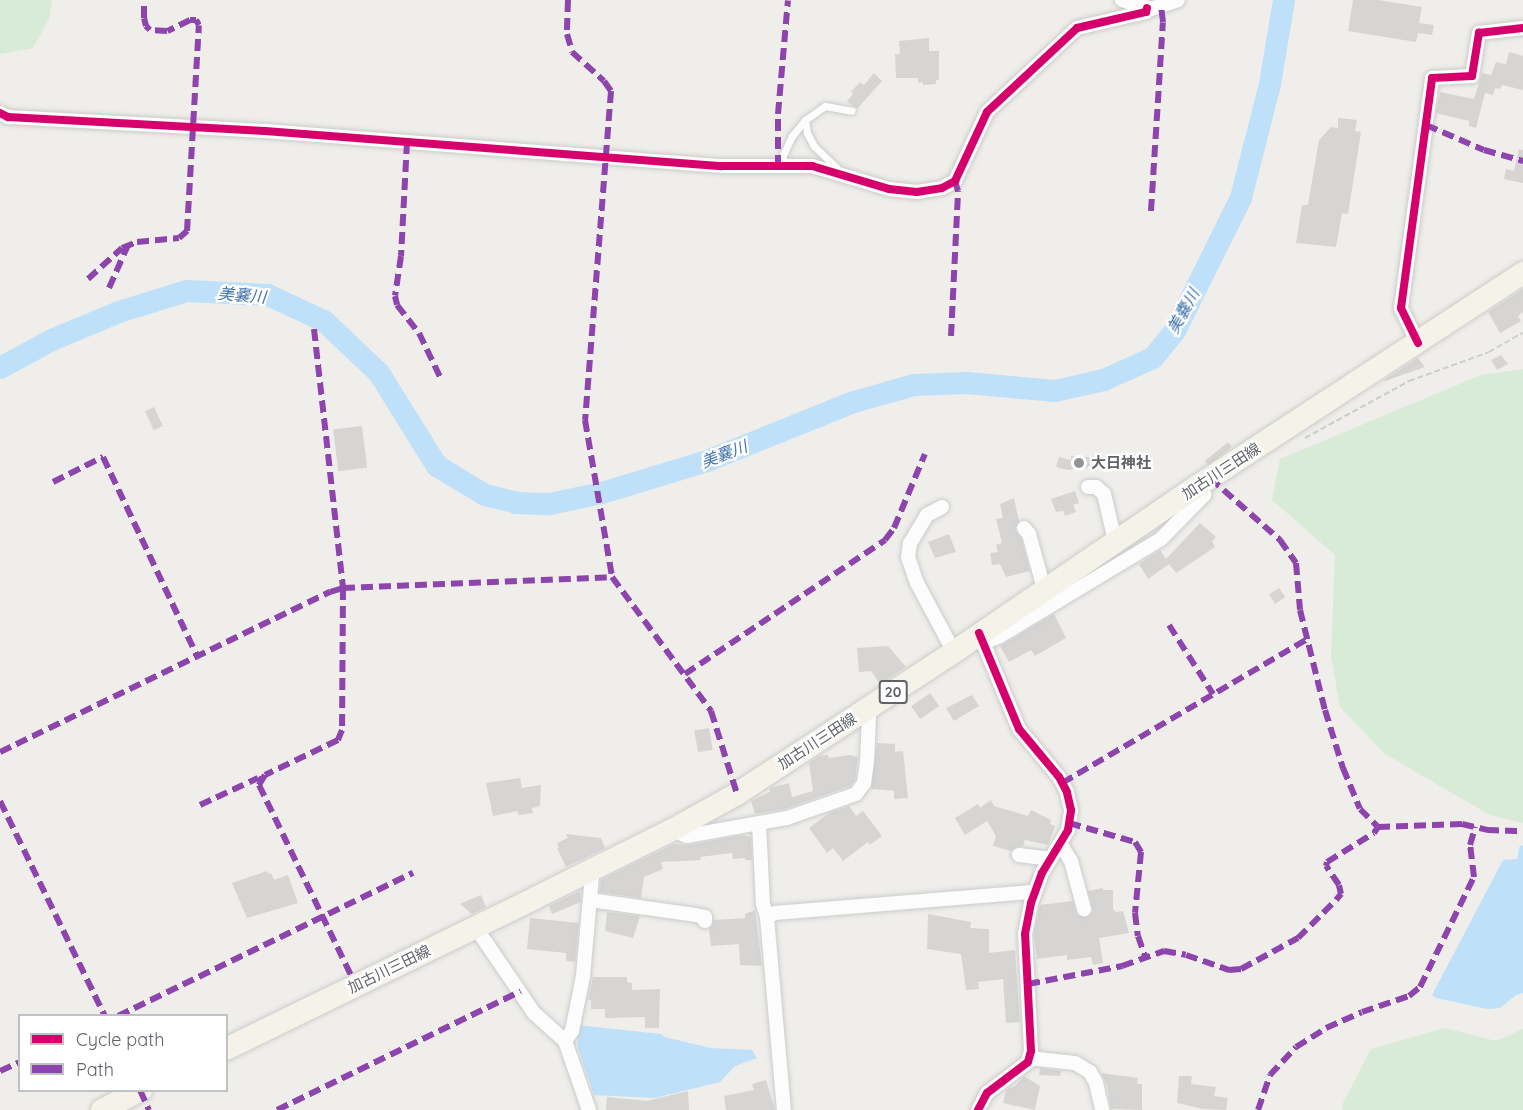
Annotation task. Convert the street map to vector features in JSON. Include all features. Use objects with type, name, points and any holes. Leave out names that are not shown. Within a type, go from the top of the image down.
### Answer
[{"type":"main road","name":"加古川三田線","points":[[228,1047],[672,830],[736,794],[954,652],[981,638],[1044,590],[1115,541],[1523,273]]},
{"type":"main road","points":[[102,1110],[137,1092]]},
{"type":"street","points":[[1122,0],[1147,8],[1178,0]]},
{"type":"street","points":[[0,113],[8,117],[277,132],[710,165],[812,166],[889,189],[917,192],[951,183],[962,170],[987,112],[1077,28],[1146,12],[1147,8]]},
{"type":"street","points":[[1418,343],[1401,308],[1432,78],[1472,76],[1479,33],[1523,28]]},
{"type":"street","points":[[978,1110],[987,1093],[1028,1062],[1025,934],[1034,895],[1049,862],[1068,830],[1070,817],[1067,792],[1059,777],[1019,729],[981,638],[1000,636],[1161,539],[1204,495],[1201,484]]},
{"type":"street","points":[[1088,487],[1096,487],[1104,494],[1115,541]]},
{"type":"street","points":[[942,507],[927,515],[910,543],[908,558],[917,583],[954,652]]},
{"type":"street","points":[[1024,528],[1029,534],[1044,590]]},
{"type":"street","points":[[672,830],[687,836],[787,818],[856,794],[864,783],[867,762],[869,717],[867,709]]},
{"type":"street","points":[[759,823],[763,904],[767,916],[784,1110]]},
{"type":"street","points":[[1060,843],[1071,861],[1083,909]]},
{"type":"street","points":[[1019,855],[1044,858],[1049,862]]},
{"type":"street","points":[[565,1041],[572,1031],[583,976],[591,870]]},
{"type":"street","points":[[767,916],[775,913],[1029,892],[1034,895]]},
{"type":"street","points":[[590,900],[695,915],[705,917],[705,921]]},
{"type":"street","points":[[476,927],[534,1013],[565,1041],[589,1110]]},
{"type":"street","points":[[1029,1058],[1075,1063],[1090,1072],[1096,1083],[1102,1110]]},
{"type":"lane","points":[[781,167],[783,154],[792,136],[805,120],[825,106],[852,111]]},
{"type":"lane","points":[[805,120],[807,133],[814,147],[836,167],[836,173]]},
{"type":"path","points":[[1274,438],[1285,443],[1307,438],[1409,381],[1489,352],[1523,332]]},
{"type":"green space","points":[[0,0],[52,0],[49,19],[33,48],[0,54]]},
{"type":"green space","points":[[1523,369],[1523,823],[1490,815],[1385,754],[1340,707],[1331,656],[1335,555],[1272,500],[1280,459],[1481,375]]},
{"type":"green space","points":[[1445,1028],[1496,1041],[1523,1029],[1523,1110],[1343,1110],[1342,1105],[1371,1049]]},
{"type":"water","points":[[1520,845],[1523,846],[1523,993],[1516,995],[1500,1008],[1487,1009],[1436,998],[1432,995],[1503,860],[1517,859]]},
{"type":"water","points":[[577,1025],[661,1034],[710,1048],[752,1050],[757,1058],[735,1066],[720,1082],[655,1098],[594,1095],[578,1048]]},
{"type":"building","points":[[1353,0],[1378,0],[1422,7],[1419,23],[1434,25],[1432,35],[1418,33],[1416,42],[1348,31]]},
{"type":"building","points":[[929,38],[929,51],[939,51],[939,80],[936,80],[936,84],[923,85],[923,82],[918,83],[918,78],[896,78],[895,54],[900,54],[899,41]]},
{"type":"building","points":[[1509,52],[1523,56],[1523,90],[1502,85],[1500,89],[1495,88],[1493,95],[1485,93],[1476,128],[1469,126],[1469,121],[1436,113],[1440,92],[1474,99],[1482,73],[1491,75],[1496,62],[1506,64]]},
{"type":"building","points":[[874,73],[882,81],[857,109],[847,101],[853,94],[851,92],[860,82],[864,85]]},
{"type":"building","points":[[1338,118],[1357,120],[1355,131],[1361,132],[1348,214],[1342,213],[1336,247],[1296,243],[1302,205],[1308,205],[1319,140],[1331,127],[1338,128]]},
{"type":"building","points":[[1519,149],[1523,150],[1523,183],[1504,179],[1506,169],[1514,171]]},
{"type":"building","points":[[1523,289],[1523,312],[1518,316],[1521,321],[1500,333],[1488,312]]},
{"type":"building","points":[[1501,355],[1508,364],[1497,370],[1491,360]]},
{"type":"building","points":[[1418,358],[1425,367],[1384,380]]},
{"type":"building","points":[[154,407],[163,426],[154,430],[145,411]]},
{"type":"building","points":[[362,426],[367,468],[338,471],[333,430]]},
{"type":"building","points":[[1228,442],[1232,447],[1208,466],[1205,461]]},
{"type":"building","points":[[1071,456],[1090,457],[1090,468],[1067,470],[1056,467],[1059,457],[1071,460]]},
{"type":"building","points":[[1075,491],[1079,503],[1073,505],[1076,512],[1065,516],[1063,511],[1056,512],[1051,499]]},
{"type":"building","points":[[1014,498],[1019,521],[1015,530],[1021,538],[1030,571],[1006,577],[1000,564],[992,565],[990,553],[998,552],[996,545],[1002,543],[996,519],[1003,518],[1000,504]]},
{"type":"building","points":[[1200,523],[1216,537],[1212,541],[1215,547],[1176,573],[1169,564],[1148,579],[1139,564],[1160,550],[1166,559]]},
{"type":"building","points":[[949,534],[956,552],[935,558],[928,542]]},
{"type":"building","points":[[1279,588],[1285,597],[1275,604],[1269,595]]},
{"type":"building","points":[[1054,614],[1066,638],[1035,656],[1031,650],[1009,662],[1000,646]]},
{"type":"building","points":[[888,646],[906,667],[880,684],[871,671],[859,672],[857,648]]},
{"type":"building","points":[[930,693],[939,706],[920,719],[911,706]]},
{"type":"building","points":[[972,695],[979,706],[954,721],[946,708]]},
{"type":"building","points":[[709,728],[713,750],[698,752],[694,731]]},
{"type":"building","points":[[877,743],[895,744],[895,752],[903,751],[908,798],[894,799],[894,791],[871,789]]},
{"type":"building","points":[[828,755],[829,758],[849,755],[858,757],[855,780],[850,786],[785,809],[755,814],[751,801],[770,792],[770,788],[789,783],[792,797],[813,791],[809,763],[819,756]]},
{"type":"building","points":[[520,778],[522,788],[541,785],[540,806],[532,808],[533,813],[519,815],[517,811],[493,816],[486,783]]},
{"type":"building","points":[[991,800],[994,806],[1028,816],[1031,810],[1051,820],[1050,824],[1055,826],[1048,845],[1025,840],[1023,846],[1011,851],[993,846],[996,836],[987,821],[965,835],[955,818],[978,804],[980,808]]},
{"type":"building","points":[[849,806],[856,816],[863,811],[882,836],[870,845],[868,842],[843,861],[833,848],[827,853],[809,828],[829,813]]},
{"type":"building","points":[[566,834],[601,838],[605,848],[566,867],[557,843],[568,838]]},
{"type":"building","points":[[743,835],[751,837],[752,860],[733,859],[732,853],[700,857],[701,860],[661,862],[663,869],[644,877],[641,898],[600,892],[601,880],[674,844],[689,845]]},
{"type":"building","points":[[267,871],[268,874],[271,873],[274,880],[288,875],[298,903],[247,918],[232,883]]},
{"type":"building","points":[[1103,888],[1103,890],[1113,890],[1113,909],[1116,912],[1123,911],[1129,933],[1099,938],[1103,963],[1093,965],[1091,957],[1067,960],[1067,955],[1037,959],[1034,934],[1040,905],[1073,901],[1077,915],[1087,917],[1093,911],[1088,891]]},
{"type":"building","points":[[580,891],[581,902],[552,914],[549,906]]},
{"type":"building","points":[[481,895],[486,907],[472,914],[460,904]]},
{"type":"building","points":[[755,910],[762,966],[740,965],[739,944],[711,946],[709,929],[714,920],[745,918],[745,914]]},
{"type":"building","points":[[607,912],[640,916],[633,938],[605,931]]},
{"type":"building","points":[[928,914],[971,922],[970,928],[989,929],[989,953],[1015,950],[1020,1022],[1006,1023],[1003,979],[978,982],[979,989],[966,990],[961,954],[927,949]]},
{"type":"building","points":[[530,918],[579,923],[575,962],[566,961],[566,953],[527,949]]},
{"type":"building","points":[[593,977],[627,977],[627,982],[632,983],[632,990],[660,989],[659,1028],[645,1028],[645,1017],[605,1018],[605,1009],[591,1009],[591,1000],[588,1000]]},
{"type":"building","points":[[1040,1068],[1061,1071],[1060,1076],[1039,1075]]},
{"type":"building","points":[[1101,1073],[1138,1078],[1137,1084],[1142,1084],[1142,1110],[1111,1109],[1107,1085]]},
{"type":"building","points":[[1024,1076],[1040,1086],[1035,1110],[1003,1103],[1006,1090],[1015,1086]]},
{"type":"building","points":[[1179,1076],[1192,1076],[1191,1084],[1216,1087],[1214,1096],[1228,1098],[1226,1110],[1203,1109],[1177,1103]]},
{"type":"building","points":[[766,1080],[775,1110],[726,1110],[724,1096],[754,1090],[752,1084]]},
{"type":"building","points":[[688,1091],[689,1110],[606,1110],[607,1097],[647,1101]]},
{"type":"waterway","name":"美嚢川","points":[[0,368],[52,340],[119,312],[187,291],[268,295],[324,321],[379,373],[437,466],[485,495],[516,503],[550,504],[602,493],[707,461],[854,402],[914,385],[967,383],[1055,391],[1104,380],[1153,358],[1175,331],[1241,198],[1270,84],[1284,0]]},
{"type":"marked path","points":[[88,279],[122,248],[137,242],[179,238],[187,231],[199,25],[196,20],[190,20],[167,31],[150,30],[144,18],[144,0]]},
{"type":"marked path","points":[[568,0],[567,34],[572,52],[604,81],[611,91],[585,420],[612,577],[711,711],[737,794]]},
{"type":"marked path","points":[[778,167],[778,114],[788,0]]},
{"type":"marked path","points":[[1151,211],[1163,22],[1161,6]]},
{"type":"marked path","points":[[1426,125],[1484,150],[1523,161]]},
{"type":"marked path","points":[[407,142],[401,256],[395,296],[397,305],[419,333],[441,379]]},
{"type":"marked path","points":[[951,336],[958,191],[955,181]]},
{"type":"marked path","points":[[109,288],[128,245]]},
{"type":"marked path","points":[[314,329],[343,588],[342,730],[338,740],[265,775],[259,785],[356,986]]},
{"type":"marked path","points":[[685,674],[885,540],[894,528],[925,454]]},
{"type":"marked path","points":[[53,482],[103,457],[197,656]]},
{"type":"marked path","points":[[1210,478],[1280,540],[1296,563],[1300,610],[1325,710],[1343,768],[1360,809],[1378,827],[1462,824],[1487,830],[1523,831]]},
{"type":"marked path","points":[[0,752],[330,592],[343,588],[612,577]]},
{"type":"marked path","points":[[1169,625],[1213,694]]},
{"type":"marked path","points":[[1062,783],[1307,639]]},
{"type":"marked path","points":[[200,805],[258,778],[261,780]]},
{"type":"marked path","points":[[0,801],[104,1014]]},
{"type":"marked path","points":[[1069,823],[1135,842],[1141,852],[1135,913],[1138,936],[1145,956]]},
{"type":"marked path","points":[[1028,984],[1122,966],[1164,951],[1186,955],[1229,970],[1241,969],[1298,938],[1336,900],[1341,894],[1339,885],[1326,866],[1327,862],[1374,833],[1378,827]]},
{"type":"marked path","points":[[1258,1110],[1270,1075],[1296,1047],[1326,1028],[1362,1012],[1409,996],[1420,987],[1474,877],[1470,845],[1475,827]]},
{"type":"marked path","points":[[122,1014],[413,873]]},
{"type":"marked path","points":[[277,1110],[521,991]]},
{"type":"marked path","points":[[0,1071],[18,1063]]},
{"type":"marked path","points":[[141,1092],[149,1110]]},
{"type":"cycle path","points":[[0,113],[8,117],[265,131],[722,166],[812,166],[889,189],[917,192],[942,188],[955,181],[987,112],[1077,28],[1146,12],[1147,8]]},
{"type":"cycle path","points":[[1418,343],[1401,308],[1432,78],[1472,76],[1479,33],[1523,28]]},
{"type":"cycle path","points":[[978,1110],[987,1093],[1028,1062],[1031,1051],[1025,934],[1031,903],[1042,873],[1068,830],[1071,810],[1067,792],[1059,777],[1019,729],[979,633]]},
{"type":"place","name":"大日神社","points":[[1079,463]]}]
